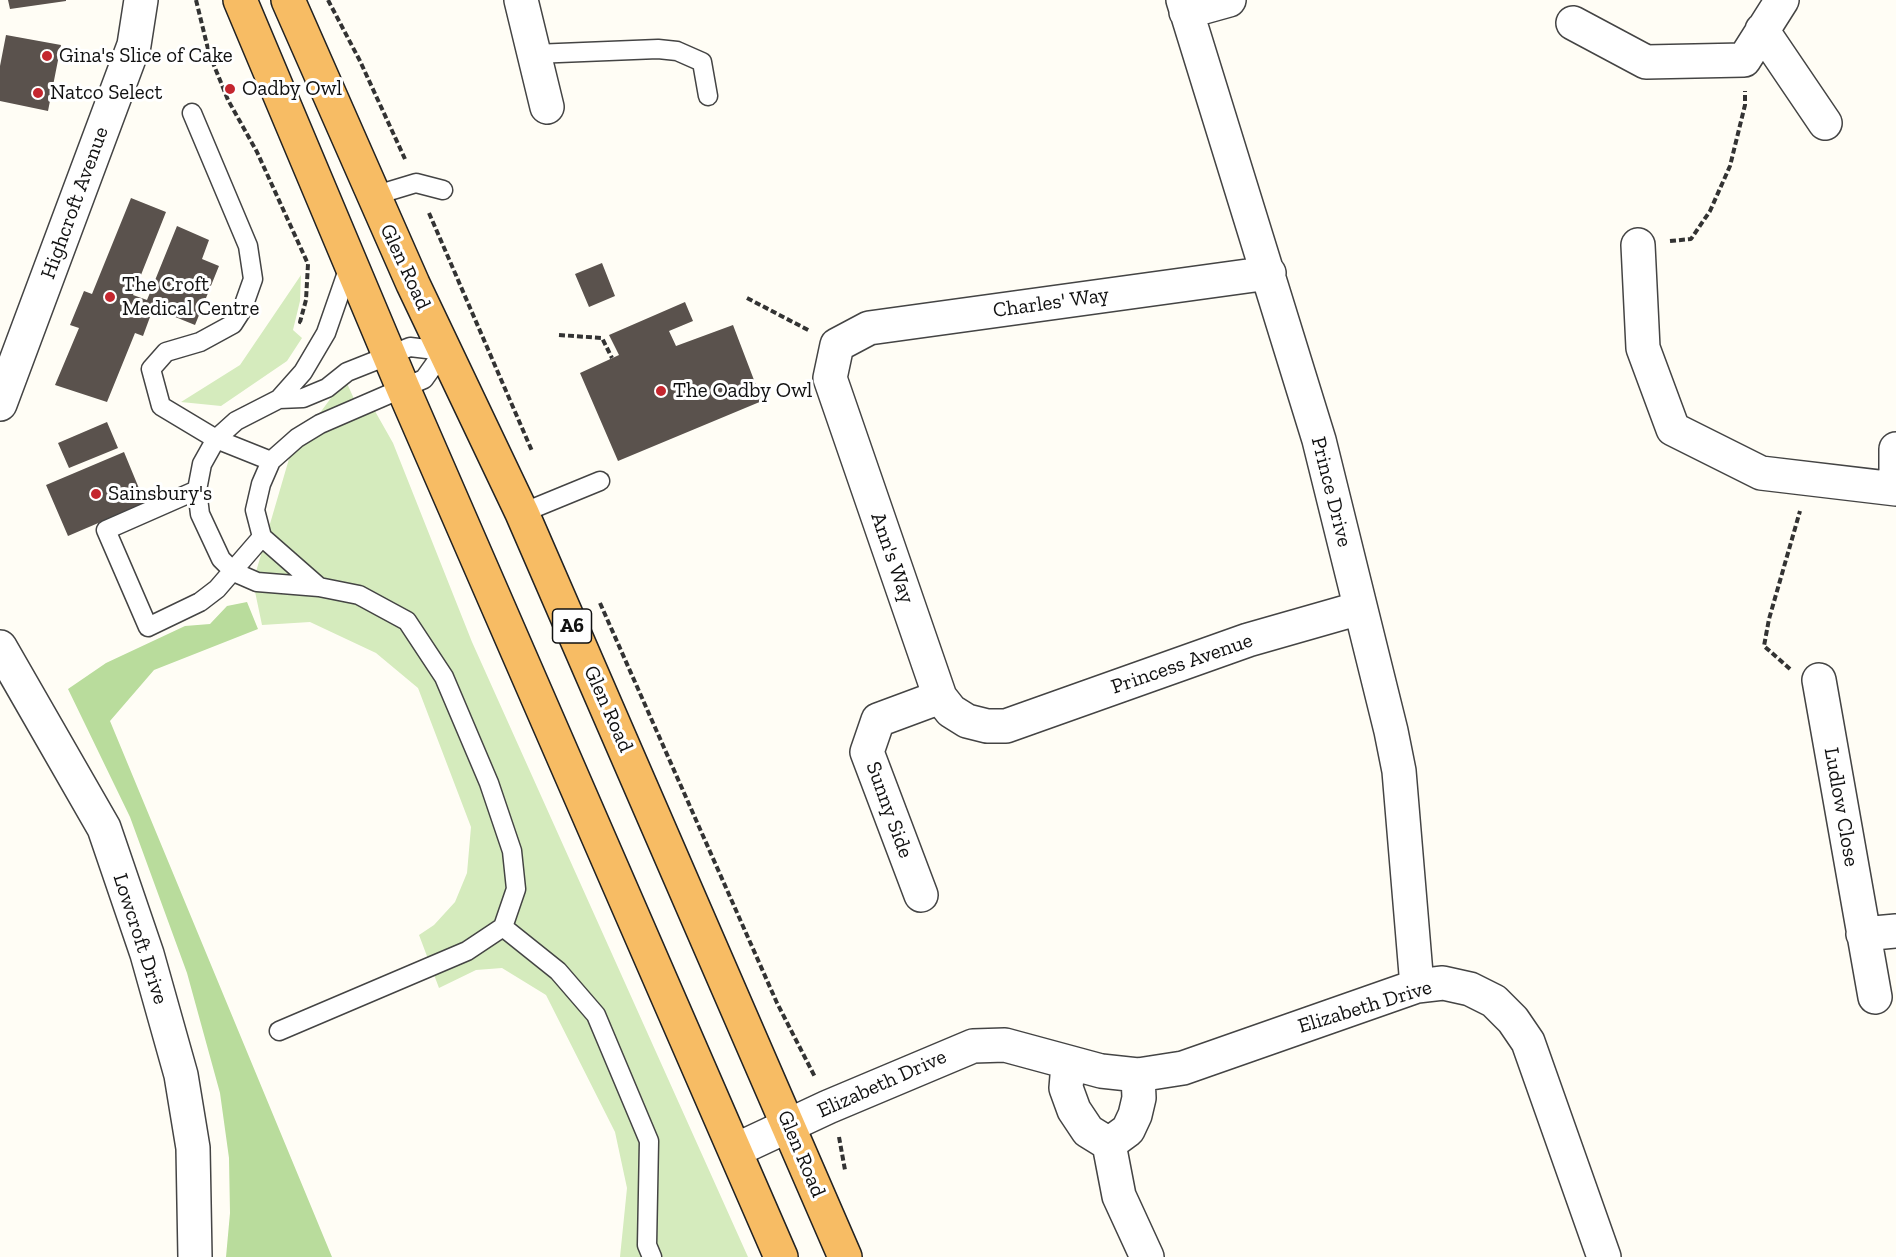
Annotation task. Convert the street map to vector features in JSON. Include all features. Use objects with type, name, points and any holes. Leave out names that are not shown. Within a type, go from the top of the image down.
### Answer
[{"type":"highway","points":[[240,0],[403,388],[781,1257]]},
{"type":"highway","name":"Glen Road","points":[[288,0],[373,196],[522,513],[790,1126],[844,1257]]},
{"type":"street","name":"Highcroft Avenue","points":[[0,404],[134,45],[141,0]]},
{"type":"street","points":[[521,0],[547,107]]},
{"type":"street","name":"Prince Drive","points":[[1229,0],[1185,6],[1319,440],[1399,771],[1417,986]]},
{"type":"street","points":[[1573,23],[1646,62],[1744,60],[1782,0]]},
{"type":"street","points":[[1762,30],[1825,123]]},
{"type":"street","points":[[1638,245],[1643,348],[1673,429],[1761,472],[1896,489]]},
{"type":"street","name":"Charles' Way","points":[[837,345],[869,328],[1269,273]]},
{"type":"street","name":"Ann's Way","points":[[837,345],[830,378],[940,697],[951,711],[967,721],[987,726],[1006,726]]},
{"type":"street","points":[[1896,448],[1896,478]]},
{"type":"street","name":"Princess Avenue","points":[[1006,726],[1248,640],[1360,608]]},
{"type":"street","name":"Lowcroft Drive","points":[[0,648],[104,828],[147,954],[181,1075],[194,1148],[195,1257]]},
{"type":"street","name":"Ludlow Close","points":[[1819,680],[1875,997]]},
{"type":"street","name":"Sunny Side","points":[[921,895],[867,752],[878,720],[940,697]]},
{"type":"street","points":[[0,700],[39,714]]},
{"type":"street","points":[[1863,934],[1896,931]]},
{"type":"street","name":"Elizabeth Drive","points":[[736,1150],[945,1056],[973,1046],[1005,1045],[1068,1064],[1138,1075],[1183,1068],[1417,986],[1443,983],[1470,989],[1494,1001],[1513,1020],[1528,1042],[1604,1257]]},
{"type":"street","points":[[1068,1064],[1066,1088],[1074,1110],[1088,1131],[1109,1144],[1119,1196],[1147,1257]]},
{"type":"street","points":[[1109,1144],[1128,1130],[1135,1115],[1139,1098],[1138,1075]]},
{"type":"lane","points":[[534,54],[658,49],[677,51],[702,62],[708,96]]},
{"type":"lane","points":[[192,113],[248,246],[253,279],[242,310],[233,324],[200,342],[166,352],[152,369],[160,406],[216,439],[271,461]]},
{"type":"lane","points":[[373,196],[416,183],[443,190]]},
{"type":"lane","points":[[279,1031],[467,951],[503,927],[516,889],[512,851],[489,783],[444,677],[407,621],[359,595],[319,587],[257,582],[234,572],[221,559],[200,514],[197,490],[202,464],[216,439],[237,421],[279,399],[303,372],[326,333],[350,262]]},
{"type":"lane","points":[[279,399],[303,398],[327,388],[346,372],[410,347],[444,351],[424,379],[320,424],[297,438],[271,461],[261,484],[255,510],[262,537],[319,587]]},
{"type":"lane","points":[[522,513],[600,481]]},
{"type":"lane","points":[[197,490],[106,530],[148,627],[200,602],[217,590],[262,537]]},
{"type":"lane","points":[[503,927],[558,971],[596,1015],[649,1141],[647,1245],[652,1257]]},
{"type":"path","points":[[196,0],[209,53],[228,100],[257,152],[308,264],[306,300],[300,321],[326,333]]},
{"type":"path","points":[[328,0],[360,61],[416,183],[553,501]]},
{"type":"path","points":[[1638,245],[1691,239],[1710,211],[1730,166],[1745,105],[1744,60]]},
{"type":"path","points":[[747,298],[837,345]]},
{"type":"path","points":[[559,335],[602,338],[612,358]]},
{"type":"path","points":[[1810,479],[1787,553],[1764,646],[1786,667],[1819,680]]},
{"type":"path","points":[[597,596],[801,1052]]},
{"type":"green space","points":[[301,275],[300,301],[293,330],[302,338],[287,361],[221,406],[181,402],[240,365]]},
{"type":"green space","points":[[345,379],[355,401],[367,397],[393,443],[472,642],[748,1257],[620,1257],[627,1188],[615,1132],[546,995],[502,968],[476,970],[439,988],[419,935],[434,925],[455,902],[467,873],[471,827],[418,688],[376,653],[310,622],[262,625],[253,582],[291,452]]},
{"type":"green space","points":[[247,602],[258,629],[154,670],[110,721],[332,1257],[226,1257],[230,1213],[229,1158],[220,1093],[187,973],[130,817],[68,689],[106,663],[185,626],[210,624],[227,606]]},
{"type":"building","points":[[8,0],[66,0],[66,1],[10,9]]},
{"type":"building","points":[[6,35],[61,45],[48,111],[0,101],[0,66]]},
{"type":"building","name":"The Croft Medical Centre","points":[[131,198],[166,212],[133,295],[147,300],[177,226],[209,240],[202,259],[219,266],[195,325],[148,306],[144,315],[150,317],[143,336],[135,333],[107,402],[55,385],[79,328],[70,325],[84,291],[92,294]]},
{"type":"building","points":[[602,263],[615,296],[589,307],[575,274]]},
{"type":"building","name":"The Oadby Owl","points":[[685,302],[693,321],[669,331],[676,346],[733,325],[762,401],[618,461],[580,373],[619,355],[609,335]]},
{"type":"building","points":[[107,422],[118,448],[69,468],[58,443]]},
{"type":"building","name":"Sainsbury's","points":[[124,452],[145,503],[68,536],[46,485]]},
{"type":"place","name":"Gina's Slice of Cake","points":[[47,56]]},
{"type":"place","name":"Oadby Owl","points":[[230,89]]},
{"type":"place","name":"Natco Select","points":[[38,93]]},
{"type":"place","name":"The Croft Medical Centre","points":[[110,297]]},
{"type":"place","name":"The Oadby Owl","points":[[661,391]]},
{"type":"place","name":"Sainsbury's","points":[[96,494]]}]
